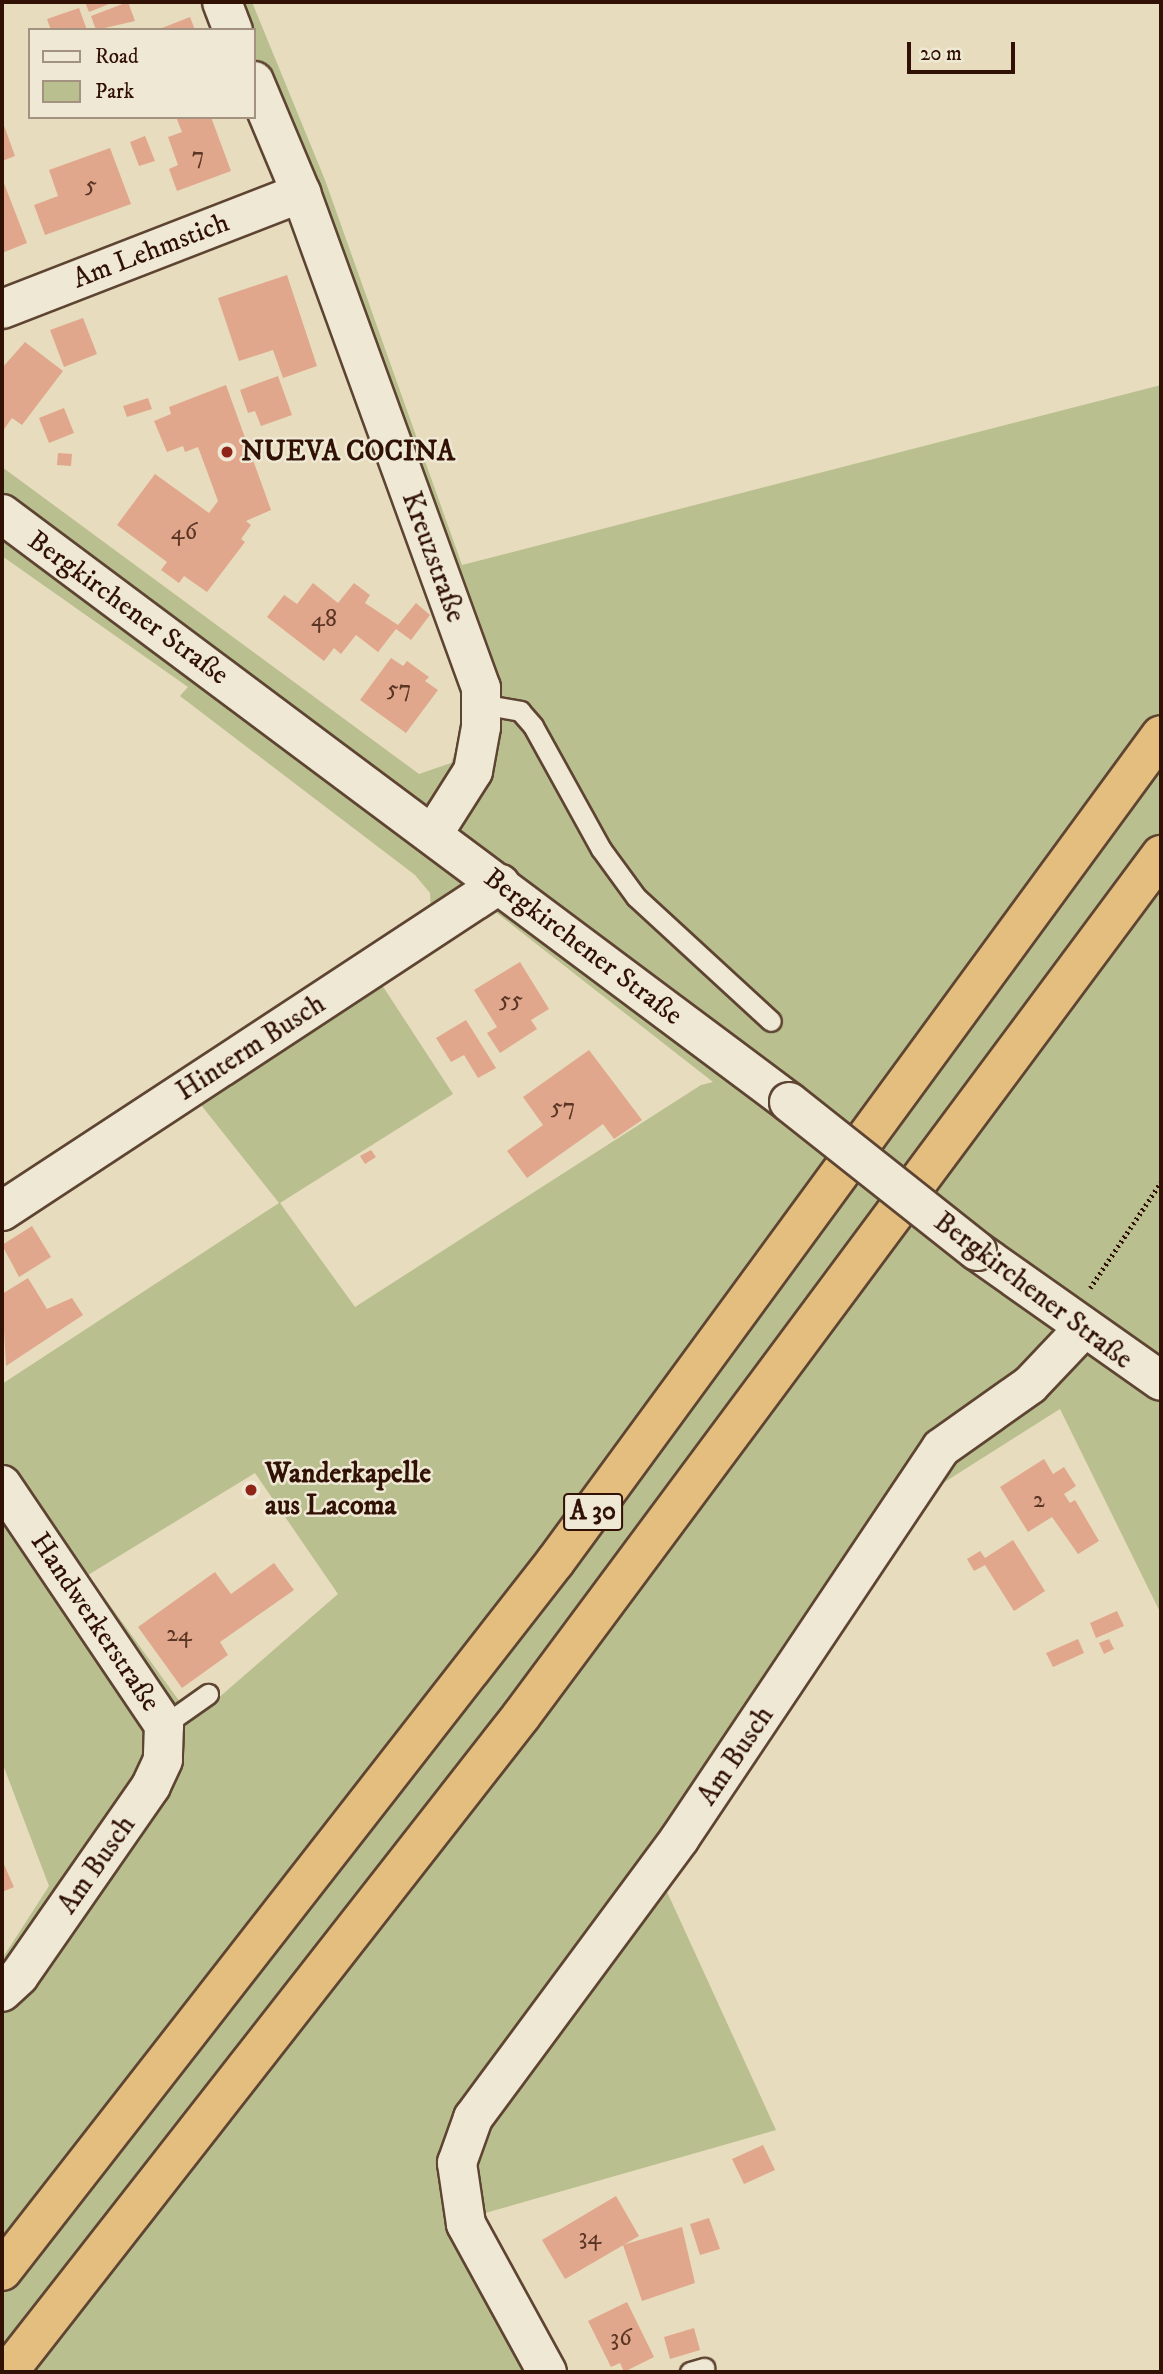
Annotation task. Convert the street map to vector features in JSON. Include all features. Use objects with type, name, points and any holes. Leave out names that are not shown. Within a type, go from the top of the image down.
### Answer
[{"type":"highway","name":"A 30","points":[[2,2271],[555,1562],[1161,735]]},
{"type":"highway","name":"A 30","points":[[8,2372],[521,1716],[1161,855]]},
{"type":"street","points":[[222,2],[232,28]]},
{"type":"street","name":"Kreuzstraße","points":[[256,86],[301,193],[481,688],[473,771],[433,834]]},
{"type":"street","name":"Am Lehmstich","points":[[2,309],[301,193]]},
{"type":"street","name":"Bergkirchener Straße","points":[[2,514],[789,1102],[977,1251],[1161,1381]]},
{"type":"street","name":"Hinterm Busch","points":[[2,1211],[500,884]]},
{"type":"street","name":"Am Busch","points":[[547,2372],[467,2224],[457,2164],[473,2118],[680,1839],[942,1448],[1030,1385],[1078,1323]]},
{"type":"street","name":"Handwerkerstraße","points":[[2,1485],[164,1725]]},
{"type":"street","name":"Am Busch","points":[[2,1992],[19,1976],[151,1786],[163,1760],[164,1725]]},
{"type":"lane","points":[[481,704],[520,711],[601,849],[636,897],[771,1021]]},
{"type":"lane","points":[[164,1725],[208,1694]]},
{"type":"path","points":[[1078,1323],[1161,1182]]},
{"type":"green space","points":[[206,2],[252,2],[325,180],[462,565],[1161,385],[1161,1614],[1060,1409],[932,1490],[663,1883],[776,2130],[450,2223],[529,2372],[2,2372],[2,1959],[49,1886],[2,1762],[2,1384],[279,1203],[201,1105],[2,1234],[2,1188],[431,911],[430,893],[415,875],[180,696],[188,687],[2,556],[2,467],[419,774],[451,763],[467,718],[467,690],[255,119],[256,28],[217,28]],"holes":[[[493,910],[713,1082],[701,1085],[355,1307],[280,1203],[453,1094],[382,985]],[[255,1473],[338,1594],[193,1720],[88,1575]]]},
{"type":"building","points":[[85,2],[114,2],[89,12]]},
{"type":"building","points":[[128,2],[135,21],[95,28],[91,16]]},
{"type":"building","points":[[79,8],[86,28],[50,28],[47,19]]},
{"type":"building","points":[[190,17],[194,28],[162,28]]},
{"type":"building","points":[[177,119],[212,119],[231,171],[177,191],[169,169],[178,165],[168,137],[182,132]]},
{"type":"building","points":[[2,120],[15,156],[2,161]]},
{"type":"building","points":[[145,136],[155,161],[139,166],[130,142]]},
{"type":"building","points":[[110,148],[131,204],[45,235],[34,205],[58,196],[49,170]]},
{"type":"building","points":[[2,178],[27,243],[2,253]]},
{"type":"building","points":[[287,275],[317,366],[283,378],[273,350],[239,361],[218,298]]},
{"type":"building","points":[[83,318],[97,354],[64,367],[50,330]]},
{"type":"building","points":[[25,342],[63,371],[22,425],[12,418],[2,432],[2,368]]},
{"type":"building","points":[[278,376],[292,415],[261,426],[255,411],[248,413],[240,390]]},
{"type":"building","points":[[226,385],[271,510],[246,521],[251,525],[241,539],[245,542],[207,592],[184,576],[179,583],[161,570],[167,562],[117,525],[155,474],[209,513],[218,501],[198,447],[185,452],[183,446],[167,452],[154,421],[171,414],[169,407]]},
{"type":"building","points":[[148,398],[152,409],[127,417],[123,406]]},
{"type":"building","points":[[64,408],[74,433],[49,443],[39,418]]},
{"type":"building","points":[[58,453],[72,454],[71,466],[57,465]]},
{"type":"building","points":[[313,583],[338,603],[354,583],[370,595],[365,603],[398,625],[416,603],[430,615],[411,640],[396,629],[378,652],[356,635],[341,654],[334,648],[324,661],[267,617],[284,595],[297,604]]},
{"type":"building","points":[[391,658],[403,666],[407,661],[429,677],[425,681],[438,690],[406,733],[360,700]]},
{"type":"building","points":[[520,962],[549,1009],[531,1020],[537,1029],[500,1053],[487,1033],[497,1027],[474,990]]},
{"type":"building","points":[[466,1020],[496,1068],[478,1078],[464,1055],[451,1062],[436,1038]]},
{"type":"building","points":[[589,1050],[642,1120],[614,1139],[603,1124],[527,1178],[507,1151],[543,1125],[523,1097]]},
{"type":"building","points":[[371,1150],[376,1157],[365,1164],[360,1156]]},
{"type":"building","points":[[32,1226],[51,1257],[19,1277],[2,1245]]},
{"type":"building","points":[[28,1278],[47,1309],[72,1298],[83,1315],[6,1366],[2,1294]]},
{"type":"building","points":[[1044,1459],[1053,1474],[1064,1467],[1076,1486],[1064,1494],[1070,1503],[1075,1500],[1099,1541],[1078,1554],[1052,1517],[1028,1532],[1000,1487]]},
{"type":"building","name":"Wanderkapelle aus Lacoma","points":[[243,1484],[259,1484],[259,1496],[243,1496]]},
{"type":"building","points":[[1013,1540],[1045,1591],[1014,1611],[985,1565],[974,1571],[967,1559],[980,1551],[985,1558]]},
{"type":"building","points":[[274,1563],[294,1590],[220,1642],[228,1655],[182,1688],[138,1627],[215,1572],[231,1594]]},
{"type":"building","points":[[1117,1611],[1124,1626],[1096,1638],[1090,1623]]},
{"type":"building","points":[[1078,1639],[1084,1653],[1053,1667],[1046,1653]]},
{"type":"building","points":[[1109,1639],[1114,1649],[1104,1654],[1099,1643]]},
{"type":"building","points":[[2,1860],[14,1887],[2,1892]]},
{"type":"building","points":[[763,2145],[775,2170],[744,2184],[732,2159]]},
{"type":"building","points":[[616,2196],[639,2236],[565,2279],[542,2240]]},
{"type":"building","points":[[709,2218],[720,2249],[700,2255],[690,2224]]},
{"type":"building","points":[[682,2227],[695,2283],[642,2301],[623,2245]]},
{"type":"building","points":[[627,2302],[654,2357],[624,2372],[620,2363],[611,2367],[588,2321]]},
{"type":"building","points":[[694,2328],[700,2350],[670,2359],[664,2337]]},
{"type":"place","name":"NUEVA COCINA","points":[[227,452]]},
{"type":"place","name":"Wanderkapelle aus Lacoma","points":[[251,1490]]}]
